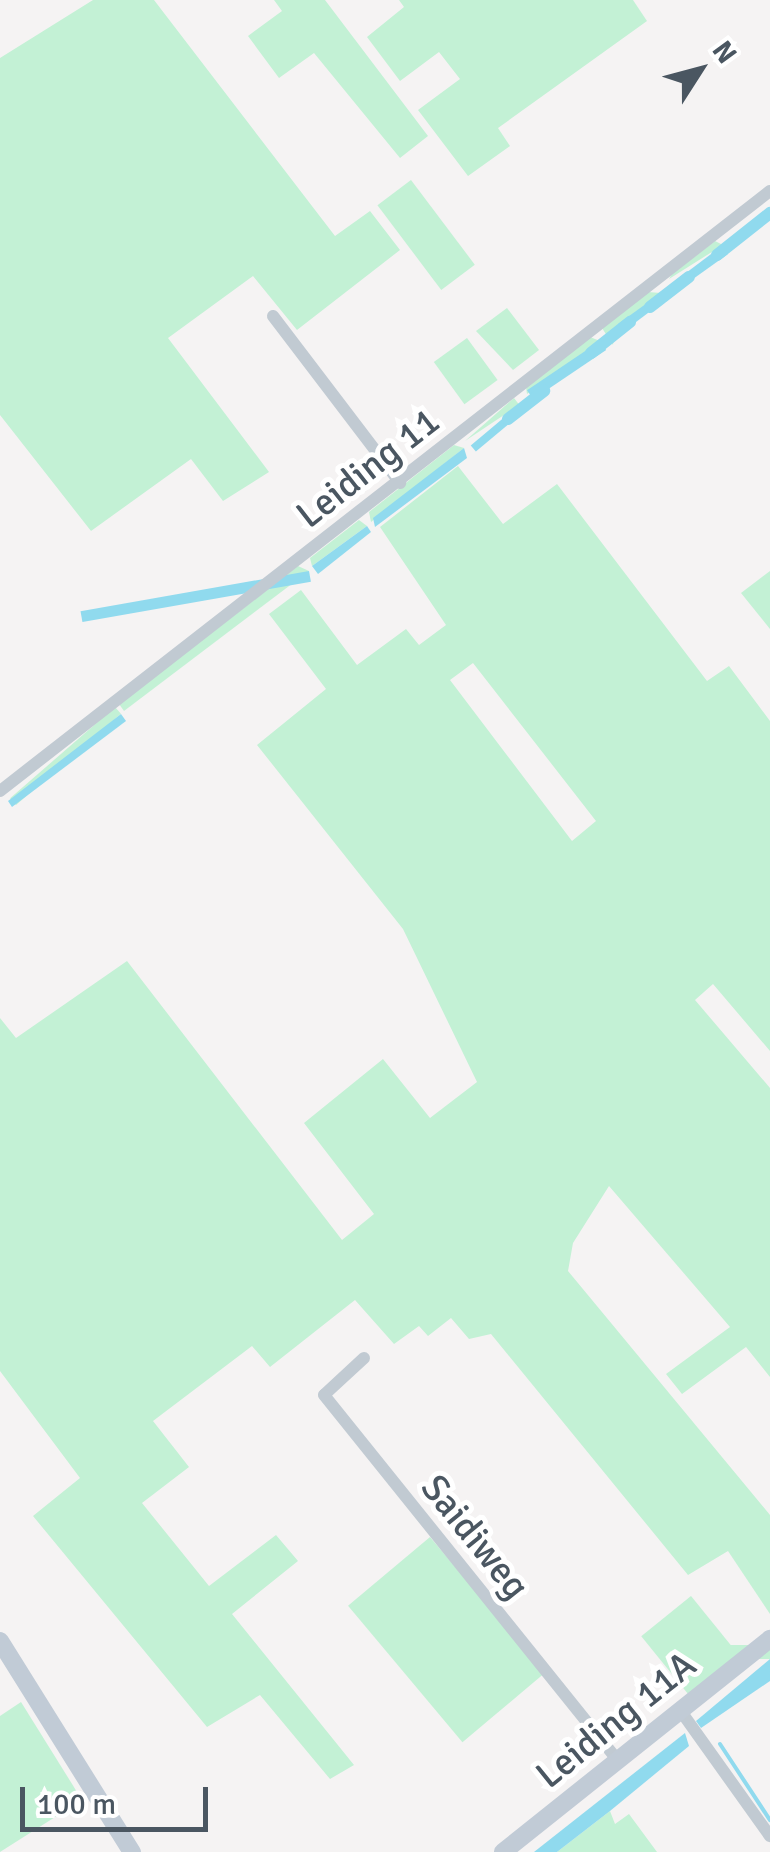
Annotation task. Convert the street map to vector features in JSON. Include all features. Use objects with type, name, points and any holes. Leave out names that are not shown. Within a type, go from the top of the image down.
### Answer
[{"type":"street","name":"Leiding 11","points":[[0,790],[770,191]]},
{"type":"street","points":[[272,316],[400,482]]},
{"type":"street","name":"Saidiweg","points":[[364,1358],[324,1395],[617,1760]]},
{"type":"street","name":"Leiding 11A","points":[[503,1852],[617,1760],[682,1714],[770,1639]]},
{"type":"street","points":[[0,1640],[132,1852]]},
{"type":"street","points":[[682,1714],[770,1836]]},
{"type":"green space","points":[[93,0],[154,0],[335,236],[370,211],[400,250],[297,330],[253,276],[168,338],[269,472],[223,501],[191,459],[91,531],[0,415],[0,58]]},
{"type":"green space","points":[[274,0],[325,0],[428,136],[400,158],[314,53],[279,78],[248,36],[282,11]]},
{"type":"green space","points":[[399,0],[633,0],[647,21],[498,128],[510,146],[468,176],[418,110],[460,79],[439,52],[400,81],[367,37],[404,7]]},
{"type":"green space","points":[[411,180],[475,265],[441,290],[377,205]]},
{"type":"green space","points":[[715,241],[723,245],[669,279],[672,274]]},
{"type":"green space","points":[[648,292],[661,293],[615,329],[613,345],[602,328]]},
{"type":"green space","points":[[507,308],[539,350],[513,370],[476,331]]},
{"type":"green space","points":[[590,337],[600,341],[527,394],[526,387]]},
{"type":"green space","points":[[467,338],[498,380],[464,404],[434,362]]},
{"type":"green space","points":[[514,398],[524,411],[519,405],[465,441]]},
{"type":"green space","points":[[454,445],[464,448],[371,522],[369,512]]},
{"type":"green space","points":[[458,466],[503,524],[557,484],[707,681],[729,666],[770,721],[770,1051],[713,984],[695,1000],[770,1088],[770,1377],[746,1347],[682,1394],[666,1374],[730,1327],[609,1186],[573,1243],[568,1271],[770,1515],[770,1614],[728,1551],[688,1575],[491,1334],[469,1339],[451,1318],[428,1336],[419,1326],[394,1344],[355,1300],[270,1367],[252,1346],[153,1421],[189,1467],[142,1503],[209,1586],[276,1535],[298,1561],[232,1614],[354,1765],[330,1779],[260,1695],[207,1727],[33,1516],[80,1478],[0,1371],[0,1018],[16,1038],[127,961],[342,1240],[374,1214],[304,1123],[383,1059],[430,1118],[477,1082],[403,929],[257,745],[326,689],[269,614],[301,590],[357,665],[406,629],[419,645],[446,625],[380,527]],"holes":[[[473,663],[596,821],[572,841],[450,680]]]},
{"type":"green space","points":[[359,520],[367,526],[312,566],[310,558]]},
{"type":"green space","points":[[298,566],[309,571],[124,711],[119,704]]},
{"type":"green space","points":[[770,571],[770,629],[741,593]]},
{"type":"green space","points":[[115,707],[121,714],[16,805],[10,798]]},
{"type":"green space","points":[[430,1537],[544,1673],[462,1742],[348,1606]]},
{"type":"green space","points":[[691,1596],[738,1654],[688,1695],[641,1636]]},
{"type":"green space","points":[[666,1645],[770,1645],[770,1659],[666,1659]]},
{"type":"green space","points":[[21,1702],[82,1800],[0,1852],[0,1716]]},
{"type":"green space","points":[[610,1811],[615,1824],[629,1814],[657,1852],[557,1852]]},
{"type":"water","points":[[770,207],[770,218],[739,243],[734,235]]},
{"type":"water","points":[[723,245],[728,254],[679,289],[674,282]]},
{"type":"water","points":[[661,293],[665,300],[619,335],[618,324]]},
{"type":"water","points":[[600,341],[606,350],[533,399],[527,390]]},
{"type":"water","points":[[519,405],[524,411],[476,452],[471,445]]},
{"type":"water","points":[[464,448],[467,458],[375,527],[373,518]]},
{"type":"water","points":[[367,526],[371,532],[318,574],[312,566]]},
{"type":"water","points":[[309,571],[311,582],[82,622],[81,611]]},
{"type":"water","points":[[121,714],[126,721],[12,807],[8,801]]},
{"type":"water","points":[[770,1659],[770,1681],[701,1728],[696,1721]]},
{"type":"water","points":[[685,1733],[689,1746],[610,1811],[557,1852],[534,1852]]},
{"type":"waterway","points":[[717,255],[770,213]]},
{"type":"waterway","points":[[650,307],[689,277]]},
{"type":"waterway","points":[[591,353],[630,322]]},
{"type":"waterway","points":[[508,419],[544,391]]},
{"type":"waterway","points":[[720,1744],[770,1820]]}]
